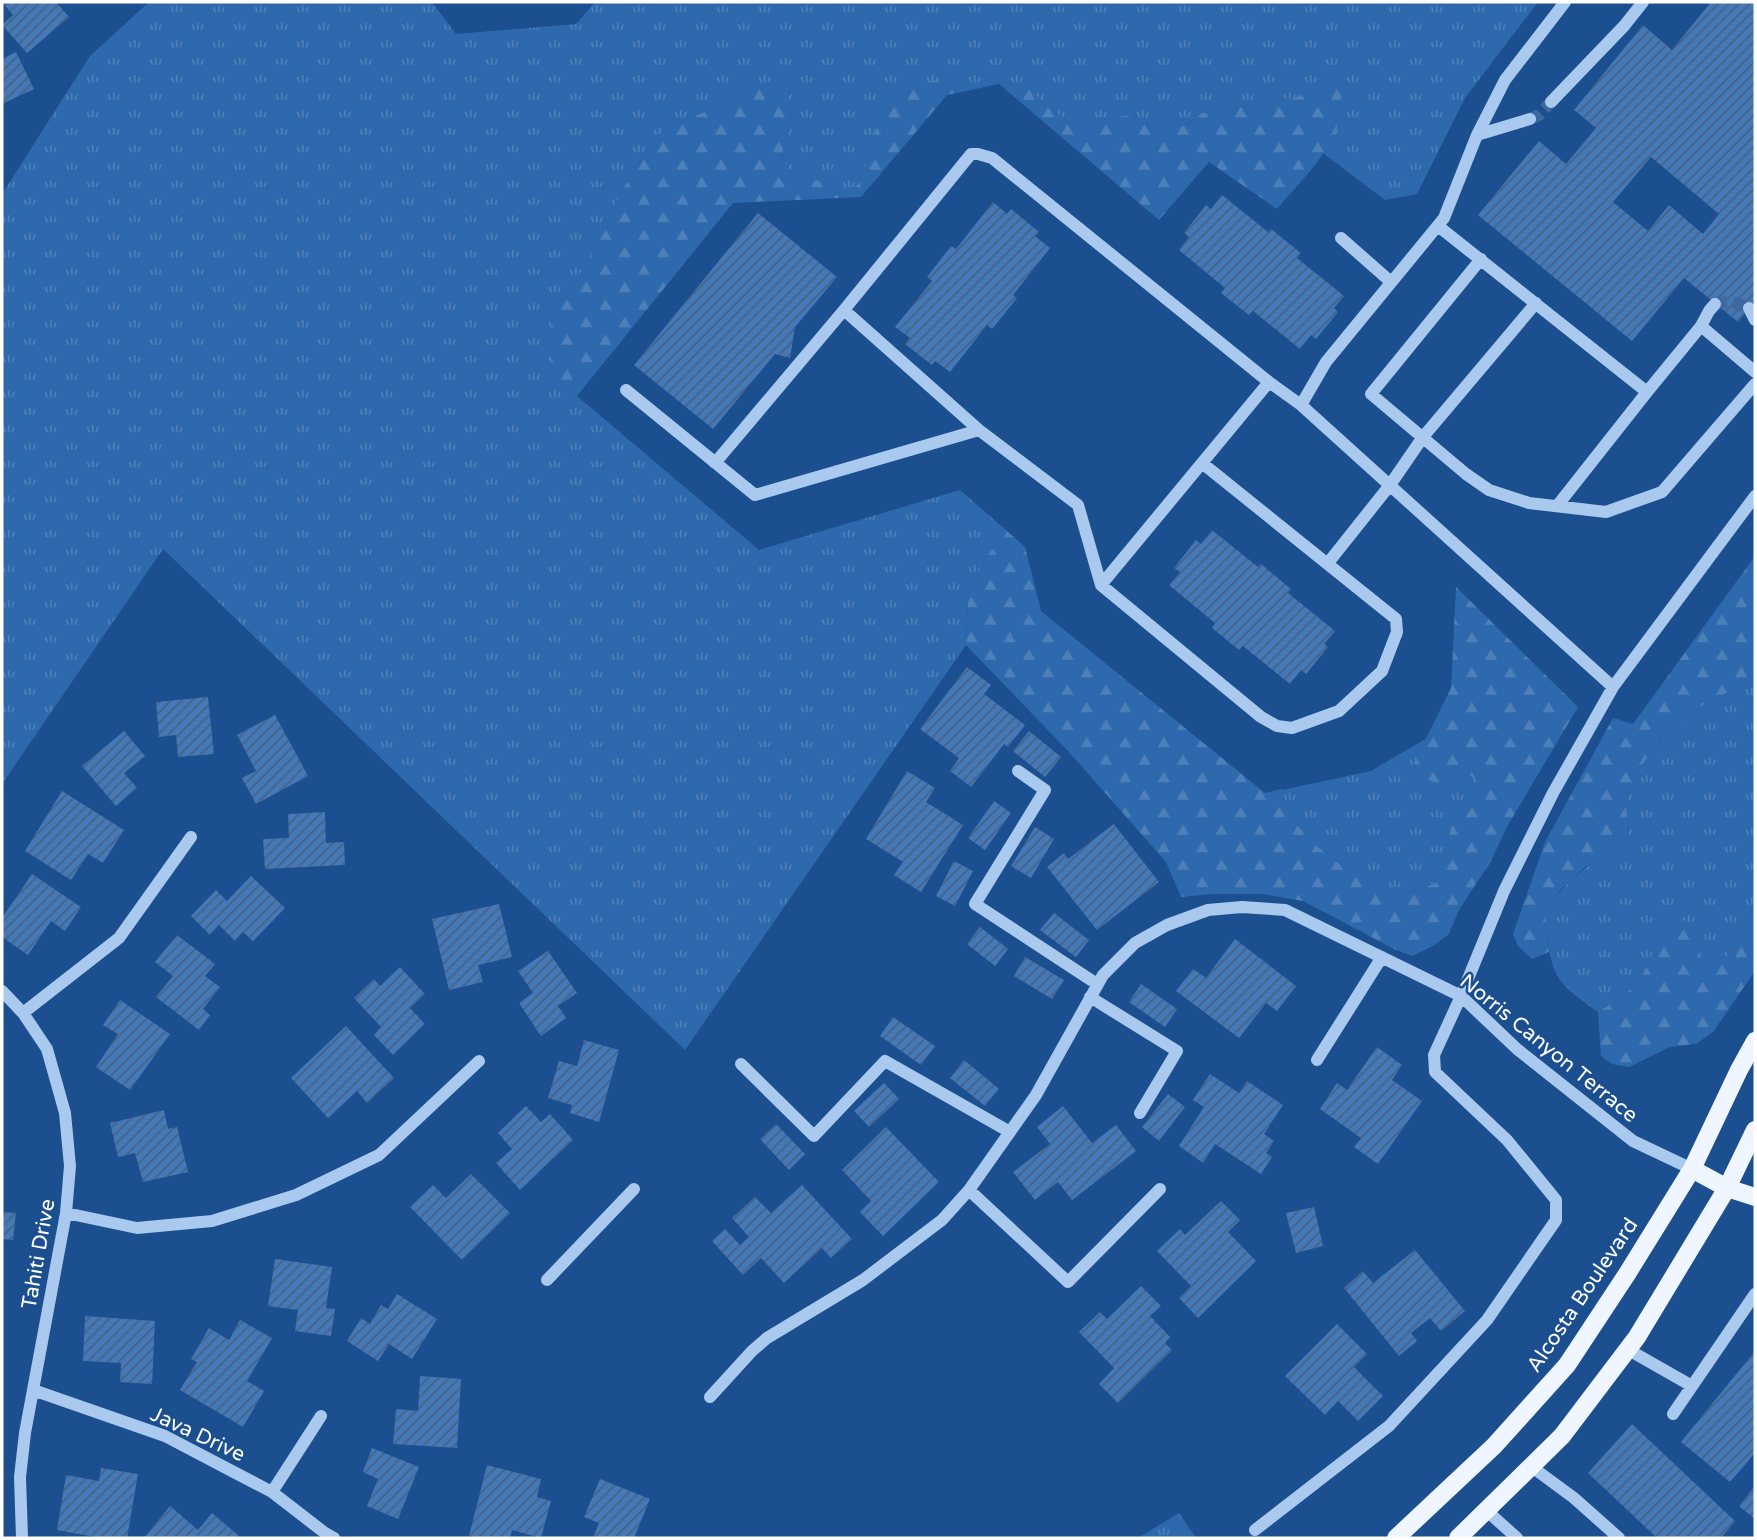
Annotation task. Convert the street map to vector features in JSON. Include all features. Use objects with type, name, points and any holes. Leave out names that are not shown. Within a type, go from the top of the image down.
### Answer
[{"type":"main road","name":"Alcosta Boulevard","points":[[1396,1538],[1494,1446],[1567,1365],[1628,1274],[1692,1169],[1755,1041]]},
{"type":"main road","points":[[1458,1538],[1562,1436],[1637,1337],[1727,1188],[1755,1130]]},
{"type":"main road","points":[[1692,1169],[1727,1188],[1755,1197]]},
{"type":"street","points":[[1301,405],[1325,362],[1444,218],[1477,135],[1505,80],[1565,2]]},
{"type":"street","points":[[1551,102],[1624,26],[1643,2]]},
{"type":"street","points":[[1477,135],[1530,119]]},
{"type":"street","points":[[715,463],[971,154],[978,154],[992,158],[1301,405],[1613,687]]},
{"type":"street","points":[[1438,226],[1647,392]]},
{"type":"street","points":[[1341,239],[1391,282]]},
{"type":"street","points":[[1481,259],[1371,394],[1466,474],[1489,490],[1529,503],[1606,512],[1662,492],[1755,384]]},
{"type":"street","points":[[1328,563],[1390,485],[1423,438],[1536,303]]},
{"type":"street","points":[[1557,506],[1701,326],[1715,304]]},
{"type":"street","points":[[1749,308],[1755,320]]},
{"type":"street","points":[[844,310],[979,430],[1078,505],[1101,585],[1261,717],[1277,726],[1292,728],[1339,711],[1381,671],[1397,632],[1396,618],[1202,463]]},
{"type":"street","points":[[1701,326],[1755,372]]},
{"type":"street","points":[[1101,585],[1269,382]]},
{"type":"street","points":[[626,390],[755,495],[979,430]]},
{"type":"street","points":[[1255,1530],[1389,1426],[1487,1320],[1556,1220],[1556,1200],[1507,1140],[1435,1072],[1434,1055],[1504,891],[1553,793],[1613,687],[1755,496]]},
{"type":"street","points":[[1018,771],[1045,790],[975,904],[1097,984]]},
{"type":"street","points":[[23,1013],[119,938],[191,837]]},
{"type":"street","name":"Norris Canyon Terrace","points":[[710,1397],[752,1351],[783,1328],[863,1280],[943,1220],[969,1190],[1037,1095],[1103,975],[1135,943],[1167,925],[1208,910],[1242,907],[1285,910],[1461,996],[1517,1049],[1633,1141],[1692,1169]]},
{"type":"street","points":[[1317,1060],[1382,957]]},
{"type":"street","name":"Tahiti Drive","points":[[2,991],[23,1013],[47,1049],[65,1113],[70,1166],[66,1213],[25,1433],[20,1477],[22,1538]]},
{"type":"street","points":[[1090,997],[1177,1051],[1140,1113]]},
{"type":"street","points":[[66,1213],[137,1228],[212,1221],[296,1195],[379,1155],[479,1061]]},
{"type":"street","points":[[741,1064],[814,1136],[886,1061],[1010,1132]]},
{"type":"street","points":[[547,1280],[634,1189]]},
{"type":"street","points":[[969,1190],[1068,1282],[1160,1189]]},
{"type":"street","points":[[1673,1414],[1755,1294]]},
{"type":"street","points":[[1627,1349],[1692,1386]]},
{"type":"street","name":"Java Drive","points":[[33,1390],[165,1436],[272,1492],[334,1538]]},
{"type":"street","points":[[272,1492],[321,1416]]},
{"type":"street","points":[[1532,1467],[1574,1498],[1619,1538]]},
{"type":"street","points":[[1487,1511],[1517,1538]]},
{"type":"green space","points":[[149,2],[432,2],[456,34],[576,24],[595,2],[1538,2],[1465,98],[1417,194],[1385,200],[1323,153],[1337,123],[1341,90],[1322,86],[1294,98],[1202,113],[1186,125],[1155,129],[1128,116],[1110,117],[1085,130],[1052,110],[1024,84],[964,83],[944,79],[877,125],[869,157],[858,184],[841,198],[834,183],[821,183],[788,169],[782,156],[793,104],[748,88],[719,106],[663,131],[651,144],[621,192],[604,233],[584,268],[558,376],[577,396],[759,550],[960,490],[1007,531],[984,560],[968,594],[966,645],[685,1050],[163,549],[2,784],[2,194],[90,56]]},
{"type":"green space","points":[[944,79],[964,83],[1024,83],[1052,110],[1085,130],[1110,117],[1128,116],[1155,129],[1186,125],[1202,113],[1294,98],[1322,86],[1341,89],[1341,112],[1332,139],[1316,164],[1277,209],[1209,162],[1159,220],[999,84],[947,95],[861,197],[841,198],[858,184],[869,157],[877,125],[887,107],[926,82]]},
{"type":"green space","points":[[777,82],[793,104],[782,156],[788,169],[821,182],[834,183],[841,198],[733,203],[577,396],[557,376],[546,341],[558,310],[604,233],[621,192],[651,144],[663,131],[719,106],[748,88]]},
{"type":"green space","points":[[1007,531],[1025,547],[1041,611],[1265,793],[1282,789],[1290,817],[1313,843],[1342,866],[1407,892],[1435,884],[1445,857],[1451,827],[1475,805],[1488,788],[1469,775],[1438,783],[1420,777],[1414,763],[1451,688],[1456,587],[1578,707],[1508,825],[1491,861],[1459,910],[1449,934],[1433,946],[1412,956],[1303,901],[1262,894],[1181,897],[1166,862],[1069,752],[966,645],[968,594],[984,560]]},
{"type":"green space","points":[[1755,556],[1755,678],[1698,708],[1661,741],[1637,771],[1626,798],[1628,837],[1609,853],[1584,868],[1561,889],[1545,913],[1549,952],[1532,959],[1518,946],[1513,934],[1545,842],[1613,718],[1633,724]]},
{"type":"green space","points":[[1755,678],[1755,899],[1748,918],[1727,957],[1702,963],[1660,938],[1644,972],[1619,1003],[1609,1005],[1598,1012],[1569,990],[1557,975],[1550,954],[1545,912],[1568,883],[1628,837],[1626,798],[1637,771],[1661,741],[1698,708]]},
{"type":"green space","points":[[1427,738],[1414,763],[1438,783],[1469,775],[1489,787],[1475,805],[1451,827],[1445,857],[1435,884],[1407,892],[1342,866],[1313,843],[1290,817],[1282,790],[1371,771]]},
{"type":"green space","points":[[1755,899],[1755,971],[1713,1032],[1696,1044],[1670,1047],[1629,1067],[1612,1064],[1601,1056],[1598,1012],[1609,1005],[1619,1003],[1644,972],[1674,916],[1696,926],[1702,963],[1727,957]]},
{"type":"green space","points":[[1179,1513],[1196,1538],[1138,1538]]},
{"type":"building","points":[[2,2],[56,2],[69,17],[27,53],[2,25],[13,15]]},
{"type":"building","points":[[1711,2],[1755,2],[1755,301],[1738,322],[1684,278],[1632,341],[1478,215],[1539,141],[1566,164],[1596,128],[1574,110],[1643,25],[1672,50]],"holes":[[[1651,157],[1719,214],[1703,234],[1669,205],[1648,231],[1613,202]]]},
{"type":"building","points":[[16,52],[34,89],[2,104],[2,59]]},
{"type":"building","points":[[1222,195],[1268,232],[1271,229],[1301,253],[1297,258],[1344,296],[1334,308],[1338,312],[1316,339],[1311,335],[1300,349],[1253,311],[1249,315],[1221,293],[1225,288],[1179,250],[1189,237],[1184,233],[1206,205],[1211,209]]},
{"type":"building","points":[[993,202],[1007,214],[1011,209],[1039,232],[1035,236],[1050,248],[1013,295],[1017,298],[992,329],[987,325],[950,372],[935,361],[932,365],[905,344],[910,338],[895,327],[932,281],[927,277],[951,246],[956,249]]},
{"type":"building","points":[[758,213],[837,277],[795,327],[790,358],[775,354],[713,429],[634,365]]},
{"type":"building","points":[[1212,530],[1258,567],[1261,564],[1291,589],[1288,593],[1335,631],[1324,644],[1328,647],[1306,674],[1301,670],[1290,684],[1243,646],[1239,650],[1212,628],[1215,623],[1169,585],[1180,572],[1174,568],[1196,540],[1201,544]]},
{"type":"building","points":[[967,667],[991,685],[984,694],[1025,725],[1008,747],[1004,744],[971,787],[950,771],[959,758],[920,729]]},
{"type":"building","points":[[208,697],[214,754],[178,757],[176,735],[159,737],[156,702]]},
{"type":"building","points":[[275,715],[308,776],[256,804],[242,778],[256,771],[237,735]]},
{"type":"building","points":[[124,731],[145,756],[124,773],[137,788],[116,806],[82,766]]},
{"type":"building","points":[[1029,731],[1061,757],[1045,777],[1013,751]]},
{"type":"building","points":[[907,771],[935,788],[926,802],[963,825],[921,892],[894,875],[903,862],[866,839]]},
{"type":"building","points":[[62,791],[124,830],[103,863],[88,854],[71,880],[25,851]]},
{"type":"building","points":[[994,801],[1011,813],[985,850],[968,838]]},
{"type":"building","points":[[325,812],[326,843],[344,842],[345,865],[265,869],[263,839],[289,838],[288,814]]},
{"type":"building","points":[[1114,824],[1159,882],[1097,930],[1047,867],[1064,853],[1068,859]]},
{"type":"building","points":[[1035,827],[1054,839],[1031,878],[1011,866]]},
{"type":"building","points":[[954,861],[973,871],[955,906],[936,896]]},
{"type":"building","points":[[32,874],[81,907],[65,931],[51,921],[28,955],[2,937],[2,918]]},
{"type":"building","points":[[251,876],[285,908],[253,941],[243,932],[235,941],[219,925],[210,935],[191,916],[216,890],[227,901]]},
{"type":"building","points":[[499,904],[512,957],[478,965],[483,982],[449,990],[432,919]]},
{"type":"building","points":[[1054,913],[1089,940],[1076,957],[1040,930]]},
{"type":"building","points":[[980,927],[1008,949],[995,966],[967,944]]},
{"type":"building","points":[[177,935],[215,964],[205,976],[220,987],[203,1009],[210,1015],[199,1030],[156,997],[173,976],[155,962]]},
{"type":"building","points":[[1235,939],[1296,986],[1277,1011],[1266,1003],[1239,1038],[1176,991],[1193,969],[1206,978]]},
{"type":"building","points":[[548,951],[577,993],[558,1006],[566,1018],[541,1036],[519,1003],[533,993],[518,971]]},
{"type":"building","points":[[1025,957],[1064,980],[1052,999],[1014,976]]},
{"type":"building","points":[[400,967],[425,994],[410,1008],[425,1024],[393,1055],[374,1035],[381,1027],[354,998],[374,979],[380,986]]},
{"type":"building","points":[[1141,984],[1177,1009],[1165,1027],[1129,1002]]},
{"type":"building","points":[[120,1000],[170,1034],[130,1090],[96,1067],[118,1034],[103,1025]]},
{"type":"building","points":[[893,1017],[935,1046],[921,1065],[880,1036]]},
{"type":"building","points":[[346,1026],[394,1078],[367,1103],[357,1091],[328,1118],[291,1078]]},
{"type":"building","points":[[584,1040],[619,1050],[599,1122],[570,1113],[572,1105],[548,1098],[559,1061],[577,1066]]},
{"type":"building","points":[[1377,1047],[1402,1065],[1392,1080],[1422,1101],[1378,1164],[1354,1147],[1361,1138],[1320,1109],[1337,1083],[1347,1090]]},
{"type":"building","points":[[964,1060],[999,1089],[985,1106],[950,1078]]},
{"type":"building","points":[[1210,1074],[1239,1093],[1247,1081],[1283,1105],[1264,1134],[1274,1141],[1266,1153],[1272,1157],[1261,1174],[1215,1144],[1203,1163],[1179,1146],[1204,1107],[1193,1100]]},
{"type":"building","points":[[884,1083],[899,1099],[869,1127],[854,1111]]},
{"type":"building","points":[[1168,1094],[1185,1107],[1159,1141],[1142,1127]]},
{"type":"building","points":[[526,1106],[541,1122],[550,1114],[573,1140],[520,1190],[496,1163],[512,1149],[498,1133]]},
{"type":"building","points":[[1063,1106],[1092,1143],[1116,1125],[1136,1151],[1072,1200],[1058,1182],[1035,1200],[1013,1172],[1050,1144],[1037,1127]]},
{"type":"building","points":[[164,1110],[168,1129],[177,1127],[188,1172],[143,1182],[135,1153],[118,1157],[110,1123]]},
{"type":"building","points":[[776,1124],[805,1154],[789,1170],[760,1139]]},
{"type":"building","points":[[886,1127],[939,1182],[883,1236],[860,1212],[871,1201],[842,1170]]},
{"type":"building","points":[[471,1174],[510,1213],[462,1260],[410,1207],[433,1185],[446,1198]]},
{"type":"building","points":[[802,1185],[852,1239],[831,1258],[822,1248],[784,1283],[761,1258],[743,1275],[712,1241],[725,1229],[740,1245],[749,1237],[732,1218],[755,1197],[771,1213]]},
{"type":"building","points":[[1221,1201],[1240,1220],[1228,1232],[1256,1261],[1198,1318],[1179,1298],[1191,1286],[1157,1251],[1180,1229],[1185,1235]]},
{"type":"building","points":[[1314,1207],[1323,1246],[1296,1253],[1286,1213]]},
{"type":"building","points":[[2,1212],[16,1213],[13,1240],[2,1239]]},
{"type":"building","points":[[1415,1250],[1465,1311],[1441,1331],[1430,1318],[1411,1333],[1417,1341],[1399,1356],[1344,1288],[1363,1271],[1373,1283]]},
{"type":"building","points":[[275,1259],[332,1267],[326,1308],[335,1309],[331,1336],[295,1331],[298,1310],[268,1306]]},
{"type":"building","points":[[1141,1286],[1161,1306],[1150,1316],[1170,1337],[1165,1343],[1172,1350],[1118,1403],[1099,1384],[1114,1368],[1079,1332],[1100,1312],[1107,1319]]},
{"type":"building","points":[[397,1294],[437,1319],[412,1359],[389,1344],[378,1361],[347,1341],[361,1318],[370,1324],[381,1305],[388,1309]]},
{"type":"building","points":[[85,1316],[155,1321],[152,1384],[120,1382],[121,1363],[83,1361]]},
{"type":"building","points":[[240,1320],[272,1338],[247,1381],[264,1391],[243,1427],[180,1390],[197,1362],[191,1359],[209,1328],[229,1340]]},
{"type":"building","points":[[1337,1324],[1367,1354],[1354,1367],[1383,1396],[1358,1421],[1338,1401],[1325,1415],[1285,1376]]},
{"type":"building","points":[[1755,1351],[1755,1453],[1730,1482],[1681,1442]]},
{"type":"building","points":[[420,1376],[461,1379],[457,1448],[393,1444],[396,1409],[418,1411]]},
{"type":"building","points":[[1632,1424],[1735,1521],[1721,1538],[1657,1538],[1588,1473]]},
{"type":"building","points":[[372,1448],[419,1467],[398,1519],[367,1506],[378,1479],[363,1472]]},
{"type":"building","points":[[487,1465],[541,1479],[537,1497],[551,1501],[541,1538],[512,1530],[510,1538],[469,1536]]},
{"type":"building","points":[[101,1468],[138,1474],[127,1538],[95,1538],[57,1530],[66,1475],[99,1481]]},
{"type":"building","points":[[600,1479],[650,1499],[634,1538],[593,1538],[599,1523],[584,1517]]},
{"type":"building","points":[[1755,1486],[1755,1519],[1739,1506]]},
{"type":"building","points":[[170,1506],[198,1530],[212,1513],[239,1536],[144,1538]]},
{"type":"tunnel","points":[[1530,119],[1539,115],[1551,102]]},
{"type":"tunnel","points":[[1715,304],[1724,302],[1749,308]]}]
